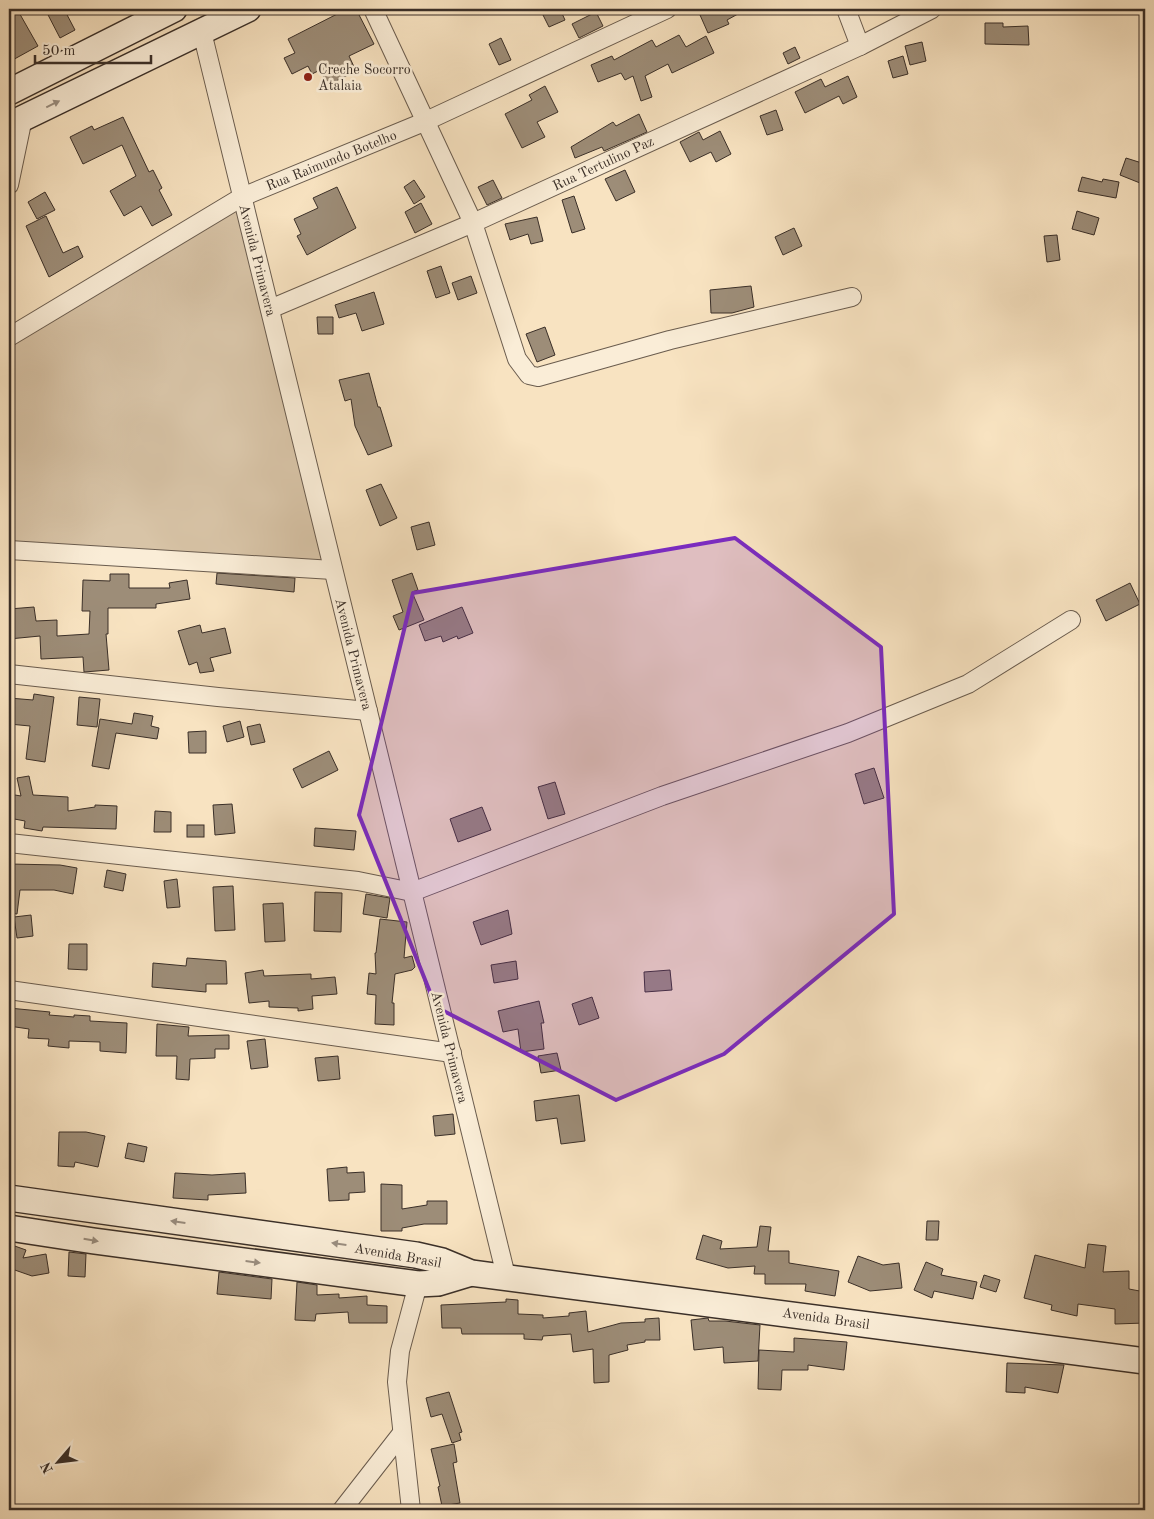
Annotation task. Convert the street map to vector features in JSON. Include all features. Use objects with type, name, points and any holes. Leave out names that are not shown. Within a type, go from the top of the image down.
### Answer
[{"type":"street","points":[[9,92],[174,9]]},
{"type":"street","points":[[9,185],[16,122],[248,9]]},
{"type":"street","points":[[373,9],[424,122],[473,223],[517,359],[529,375],[538,377],[670,340],[852,297]]},
{"type":"street","name":"Rua Raimundo Botelho","points":[[9,337],[242,197],[424,122],[667,9]]},
{"type":"street","points":[[846,9],[860,46]]},
{"type":"street","name":"Rua Tertulino Paz","points":[[270,309],[473,223],[860,46],[932,9]]},
{"type":"street","name":"Avenida Primavera","points":[[202,32],[506,1276]]},
{"type":"street","points":[[9,550],[334,570]]},
{"type":"street","points":[[9,843],[358,881],[412,892],[662,796],[848,733],[960,687],[1004,663],[1071,620]]},
{"type":"street","points":[[9,674],[218,697],[368,710]]},
{"type":"street","points":[[9,990],[452,1053]]},
{"type":"street","name":"Avenida Brasil","points":[[9,1198],[416,1255],[442,1261],[471,1273],[506,1276],[1145,1361]]},
{"type":"street","points":[[66,1235],[70,1207]]},
{"type":"street","name":"Avenida Brasil","points":[[9,1228],[418,1284],[438,1283],[471,1273]]},
{"type":"street","points":[[411,1510],[397,1382],[400,1351],[418,1284]]},
{"type":"street","points":[[342,1510],[402,1433]]},
{"type":"highlighted area","points":[[735,538],[881,647],[894,914],[724,1054],[616,1100],[436,1007],[359,815],[413,593]]},
{"type":"shaded area","points":[[242,197],[333,570],[9,550],[9,347]]},
{"type":"building","points":[[9,9],[17,9],[38,46],[9,62]]},
{"type":"building","points":[[45,9],[64,9],[75,30],[60,38]]},
{"type":"building","points":[[347,9],[356,9],[374,44],[349,56],[356,71],[328,85],[320,70],[312,74],[308,66],[292,74],[284,58],[295,53],[288,39]]},
{"type":"building","points":[[540,9],[560,9],[565,20],[549,27]]},
{"type":"building","points":[[713,9],[747,9],[727,20],[729,24],[708,33],[700,15]]},
{"type":"building","points":[[596,12],[603,26],[579,38],[572,24]]},
{"type":"building","points":[[985,23],[1003,23],[1003,27],[1028,26],[1029,45],[985,44]]},
{"type":"building","points":[[679,35],[686,47],[706,36],[714,53],[672,73],[668,64],[645,76],[652,97],[641,101],[633,76],[625,80],[621,73],[598,82],[591,65],[612,56],[614,60],[652,40],[656,47]]},
{"type":"building","points":[[501,38],[511,60],[499,65],[489,44]]},
{"type":"building","points":[[922,42],[926,61],[910,65],[905,46]]},
{"type":"building","points":[[795,47],[800,58],[788,64],[783,53]]},
{"type":"building","points":[[903,56],[908,74],[893,78],[888,61]]},
{"type":"building","points":[[848,76],[857,97],[843,104],[839,96],[805,113],[795,92],[821,79],[825,87]]},
{"type":"building","points":[[545,86],[558,112],[537,122],[545,137],[522,148],[505,114],[532,100],[529,95]]},
{"type":"building","points":[[776,110],[783,130],[767,135],[760,116]]},
{"type":"building","points":[[639,114],[647,132],[604,151],[602,147],[575,158],[571,147],[613,122],[616,126]]},
{"type":"building","points":[[123,117],[149,172],[153,170],[162,188],[159,190],[172,215],[152,226],[141,206],[124,216],[110,191],[136,176],[122,145],[83,164],[70,137],[92,126],[94,130]]},
{"type":"building","points":[[720,131],[731,154],[716,162],[711,152],[690,162],[680,142],[699,132],[703,140]]},
{"type":"building","points":[[1126,158],[1145,164],[1140,183],[1120,175]]},
{"type":"building","points":[[625,170],[635,192],[616,201],[605,179]]},
{"type":"building","points":[[1082,177],[1102,182],[1103,179],[1119,182],[1116,198],[1078,191]]},
{"type":"building","points":[[414,180],[425,197],[414,204],[404,187]]},
{"type":"building","points":[[493,180],[502,198],[487,205],[478,187]]},
{"type":"building","points":[[337,187],[356,228],[307,255],[297,236],[301,234],[294,219],[318,208],[313,198]]},
{"type":"building","points":[[45,192],[55,210],[37,219],[28,202]]},
{"type":"building","points":[[574,196],[585,229],[572,233],[562,200]]},
{"type":"building","points":[[421,203],[432,224],[415,233],[405,212]]},
{"type":"building","points":[[1077,211],[1099,218],[1094,235],[1072,229]]},
{"type":"building","points":[[46,216],[63,253],[78,246],[83,257],[49,277],[26,226]]},
{"type":"building","points":[[537,217],[543,241],[531,244],[528,234],[510,240],[505,224]]},
{"type":"building","points":[[794,228],[802,246],[783,255],[775,237]]},
{"type":"building","points":[[1057,235],[1060,260],[1047,262],[1044,236]]},
{"type":"building","points":[[441,266],[450,293],[436,298],[427,271]]},
{"type":"building","points":[[471,276],[477,293],[458,300],[452,283]]},
{"type":"building","points":[[751,286],[754,307],[732,313],[711,313],[710,290]]},
{"type":"building","points":[[374,292],[384,324],[362,331],[356,313],[339,318],[335,305]]},
{"type":"building","points":[[317,317],[333,317],[333,334],[318,334]]},
{"type":"building","points":[[545,327],[555,355],[537,362],[526,334]]},
{"type":"building","points":[[369,373],[378,407],[380,407],[392,446],[368,455],[355,426],[351,399],[345,401],[339,380]]},
{"type":"building","points":[[381,484],[397,518],[380,526],[366,490]]},
{"type":"building","points":[[429,522],[435,545],[417,550],[411,527]]},
{"type":"building","points":[[217,573],[295,578],[294,592],[216,584]]},
{"type":"building","points":[[412,573],[418,590],[412,592],[424,620],[399,630],[393,616],[403,612],[392,580]]},
{"type":"building","points":[[110,574],[129,574],[129,588],[170,588],[169,583],[187,580],[190,599],[156,604],[156,608],[108,608],[108,634],[106,634],[109,670],[84,672],[83,657],[41,659],[40,636],[9,639],[9,609],[34,607],[36,621],[57,620],[57,636],[89,634],[90,611],[82,611],[83,580],[110,581]]},
{"type":"building","points":[[1130,583],[1140,604],[1106,621],[1096,600]]},
{"type":"building","points":[[462,607],[473,633],[458,639],[457,636],[443,642],[441,636],[425,641],[419,625]]},
{"type":"building","points":[[200,625],[202,633],[225,628],[231,653],[210,658],[214,671],[200,673],[197,662],[189,665],[178,631]]},
{"type":"building","points":[[34,694],[54,697],[45,762],[26,759],[30,726],[9,724],[9,698],[33,700]]},
{"type":"building","points":[[79,697],[100,699],[97,727],[77,725]]},
{"type":"building","points":[[134,713],[153,716],[151,726],[159,728],[157,739],[116,733],[109,769],[92,766],[100,719],[132,724]]},
{"type":"building","points":[[240,721],[244,737],[227,742],[223,726]]},
{"type":"building","points":[[260,724],[265,742],[251,745],[247,727]]},
{"type":"building","points":[[206,731],[206,753],[189,753],[188,732]]},
{"type":"building","points":[[329,751],[338,770],[302,788],[293,769]]},
{"type":"building","points":[[874,768],[884,798],[864,804],[855,774]]},
{"type":"building","points":[[29,776],[33,795],[68,797],[68,811],[95,807],[95,805],[117,806],[116,829],[43,827],[42,831],[24,828],[25,821],[9,818],[9,794],[21,796],[17,778]]},
{"type":"building","points":[[555,782],[565,814],[548,819],[538,787]]},
{"type":"building","points":[[232,804],[235,833],[215,835],[213,805]]},
{"type":"building","points":[[482,807],[491,830],[458,842],[450,819]]},
{"type":"building","points":[[155,811],[171,812],[171,832],[154,832]]},
{"type":"building","points":[[187,825],[204,825],[204,837],[187,837]]},
{"type":"building","points":[[315,828],[356,831],[354,850],[314,846]]},
{"type":"building","points":[[9,864],[60,865],[77,868],[73,894],[54,890],[20,890],[17,914],[9,913]]},
{"type":"building","points":[[107,870],[126,874],[123,891],[104,887]]},
{"type":"building","points":[[177,879],[180,907],[167,908],[164,881]]},
{"type":"building","points":[[233,886],[235,930],[215,931],[213,887]]},
{"type":"building","points":[[315,892],[342,893],[341,932],[314,931]]},
{"type":"building","points":[[366,894],[390,898],[387,918],[363,914]]},
{"type":"building","points":[[283,903],[285,941],[265,942],[263,904]]},
{"type":"building","points":[[508,910],[512,934],[481,945],[473,922]]},
{"type":"building","points":[[31,915],[33,936],[17,938],[14,917]]},
{"type":"building","points":[[380,919],[407,922],[404,958],[412,956],[415,967],[412,970],[395,974],[392,1003],[394,1003],[394,1025],[375,1024],[376,995],[367,994],[369,973],[376,974],[375,953]]},
{"type":"building","points":[[69,944],[87,944],[87,970],[68,969]]},
{"type":"building","points":[[187,958],[226,961],[227,984],[206,984],[206,992],[152,987],[153,963],[186,966]]},
{"type":"building","points":[[516,961],[518,979],[494,983],[491,965]]},
{"type":"building","points":[[263,970],[264,976],[311,974],[311,979],[335,977],[337,994],[312,996],[313,1009],[298,1011],[298,1008],[269,1007],[269,1001],[249,1003],[245,973]]},
{"type":"building","points":[[670,970],[672,990],[645,992],[644,972]]},
{"type":"building","points":[[592,997],[599,1018],[579,1025],[572,1004]]},
{"type":"building","points":[[539,1001],[544,1023],[541,1023],[544,1049],[521,1052],[518,1029],[503,1032],[498,1011]]},
{"type":"building","points":[[9,1008],[50,1012],[49,1015],[90,1016],[90,1021],[127,1023],[126,1053],[100,1051],[100,1042],[69,1041],[69,1048],[48,1046],[49,1039],[28,1038],[29,1029],[9,1026]]},
{"type":"building","points":[[157,1024],[189,1027],[188,1036],[229,1035],[229,1049],[215,1049],[215,1058],[190,1059],[189,1080],[176,1079],[177,1056],[156,1056]]},
{"type":"building","points":[[265,1039],[268,1067],[251,1069],[247,1041]]},
{"type":"building","points":[[557,1053],[561,1070],[541,1073],[538,1056]]},
{"type":"building","points":[[338,1056],[340,1079],[318,1081],[315,1058]]},
{"type":"building","points":[[579,1095],[585,1141],[561,1144],[557,1118],[536,1121],[534,1101]]},
{"type":"building","points":[[453,1114],[455,1134],[435,1136],[433,1116]]},
{"type":"building","points":[[59,1132],[86,1132],[105,1136],[98,1167],[75,1162],[74,1167],[58,1166]]},
{"type":"building","points":[[128,1143],[147,1147],[144,1162],[125,1158]]},
{"type":"building","points":[[347,1167],[347,1173],[364,1172],[365,1192],[349,1193],[349,1200],[329,1201],[327,1169]]},
{"type":"building","points":[[175,1173],[212,1175],[245,1173],[246,1193],[208,1195],[208,1200],[173,1198]]},
{"type":"building","points":[[381,1184],[402,1185],[402,1209],[427,1205],[427,1201],[447,1201],[447,1224],[424,1224],[402,1228],[402,1231],[381,1231]]},
{"type":"building","points":[[927,1221],[939,1221],[938,1240],[926,1240]]},
{"type":"building","points":[[760,1226],[771,1227],[768,1251],[789,1251],[789,1263],[839,1271],[835,1296],[805,1291],[806,1284],[765,1284],[765,1274],[754,1274],[755,1266],[728,1268],[696,1259],[703,1235],[722,1241],[720,1249],[757,1247]]},
{"type":"building","points":[[9,1244],[26,1250],[23,1258],[46,1254],[49,1273],[32,1276],[9,1268]]},
{"type":"building","points":[[1088,1244],[1106,1246],[1103,1272],[1129,1271],[1129,1289],[1145,1292],[1145,1323],[1115,1324],[1115,1309],[1078,1304],[1077,1316],[1051,1310],[1052,1305],[1024,1298],[1035,1255],[1085,1268]]},
{"type":"building","points":[[69,1252],[86,1254],[85,1277],[68,1276]]},
{"type":"building","points":[[858,1256],[883,1265],[899,1263],[902,1288],[870,1291],[848,1282]]},
{"type":"building","points":[[926,1262],[943,1269],[941,1275],[977,1282],[973,1299],[934,1291],[932,1298],[914,1290]]},
{"type":"building","points":[[219,1272],[272,1279],[271,1299],[217,1294]]},
{"type":"building","points":[[984,1275],[1000,1280],[996,1292],[980,1287]]},
{"type":"building","points":[[297,1282],[317,1285],[317,1295],[339,1294],[339,1298],[367,1296],[367,1305],[387,1306],[387,1323],[349,1323],[348,1312],[316,1314],[315,1321],[295,1320]]},
{"type":"building","points":[[506,1299],[518,1300],[518,1314],[543,1315],[543,1318],[569,1316],[569,1313],[586,1311],[588,1332],[621,1323],[645,1322],[645,1319],[659,1318],[660,1340],[645,1340],[645,1342],[627,1345],[628,1350],[609,1355],[609,1382],[594,1383],[593,1349],[573,1352],[571,1334],[543,1336],[542,1340],[524,1339],[524,1334],[462,1334],[461,1328],[442,1328],[441,1305],[506,1302]]},
{"type":"building","points":[[708,1318],[709,1321],[760,1325],[758,1361],[724,1363],[723,1347],[694,1350],[691,1320]]},
{"type":"building","points":[[794,1338],[847,1342],[844,1370],[808,1365],[808,1370],[782,1370],[781,1390],[758,1389],[759,1350],[794,1352]]},
{"type":"building","points":[[1007,1363],[1064,1365],[1058,1393],[1025,1387],[1025,1393],[1006,1392]]},
{"type":"building","points":[[449,1392],[462,1432],[459,1433],[461,1440],[452,1443],[442,1414],[431,1417],[426,1398]]},
{"type":"building","points":[[454,1444],[457,1462],[453,1463],[460,1503],[442,1506],[438,1487],[440,1486],[431,1449]]},
{"type":"place","name":"Creche Socorro Atalaia","points":[[308,77]]}]
